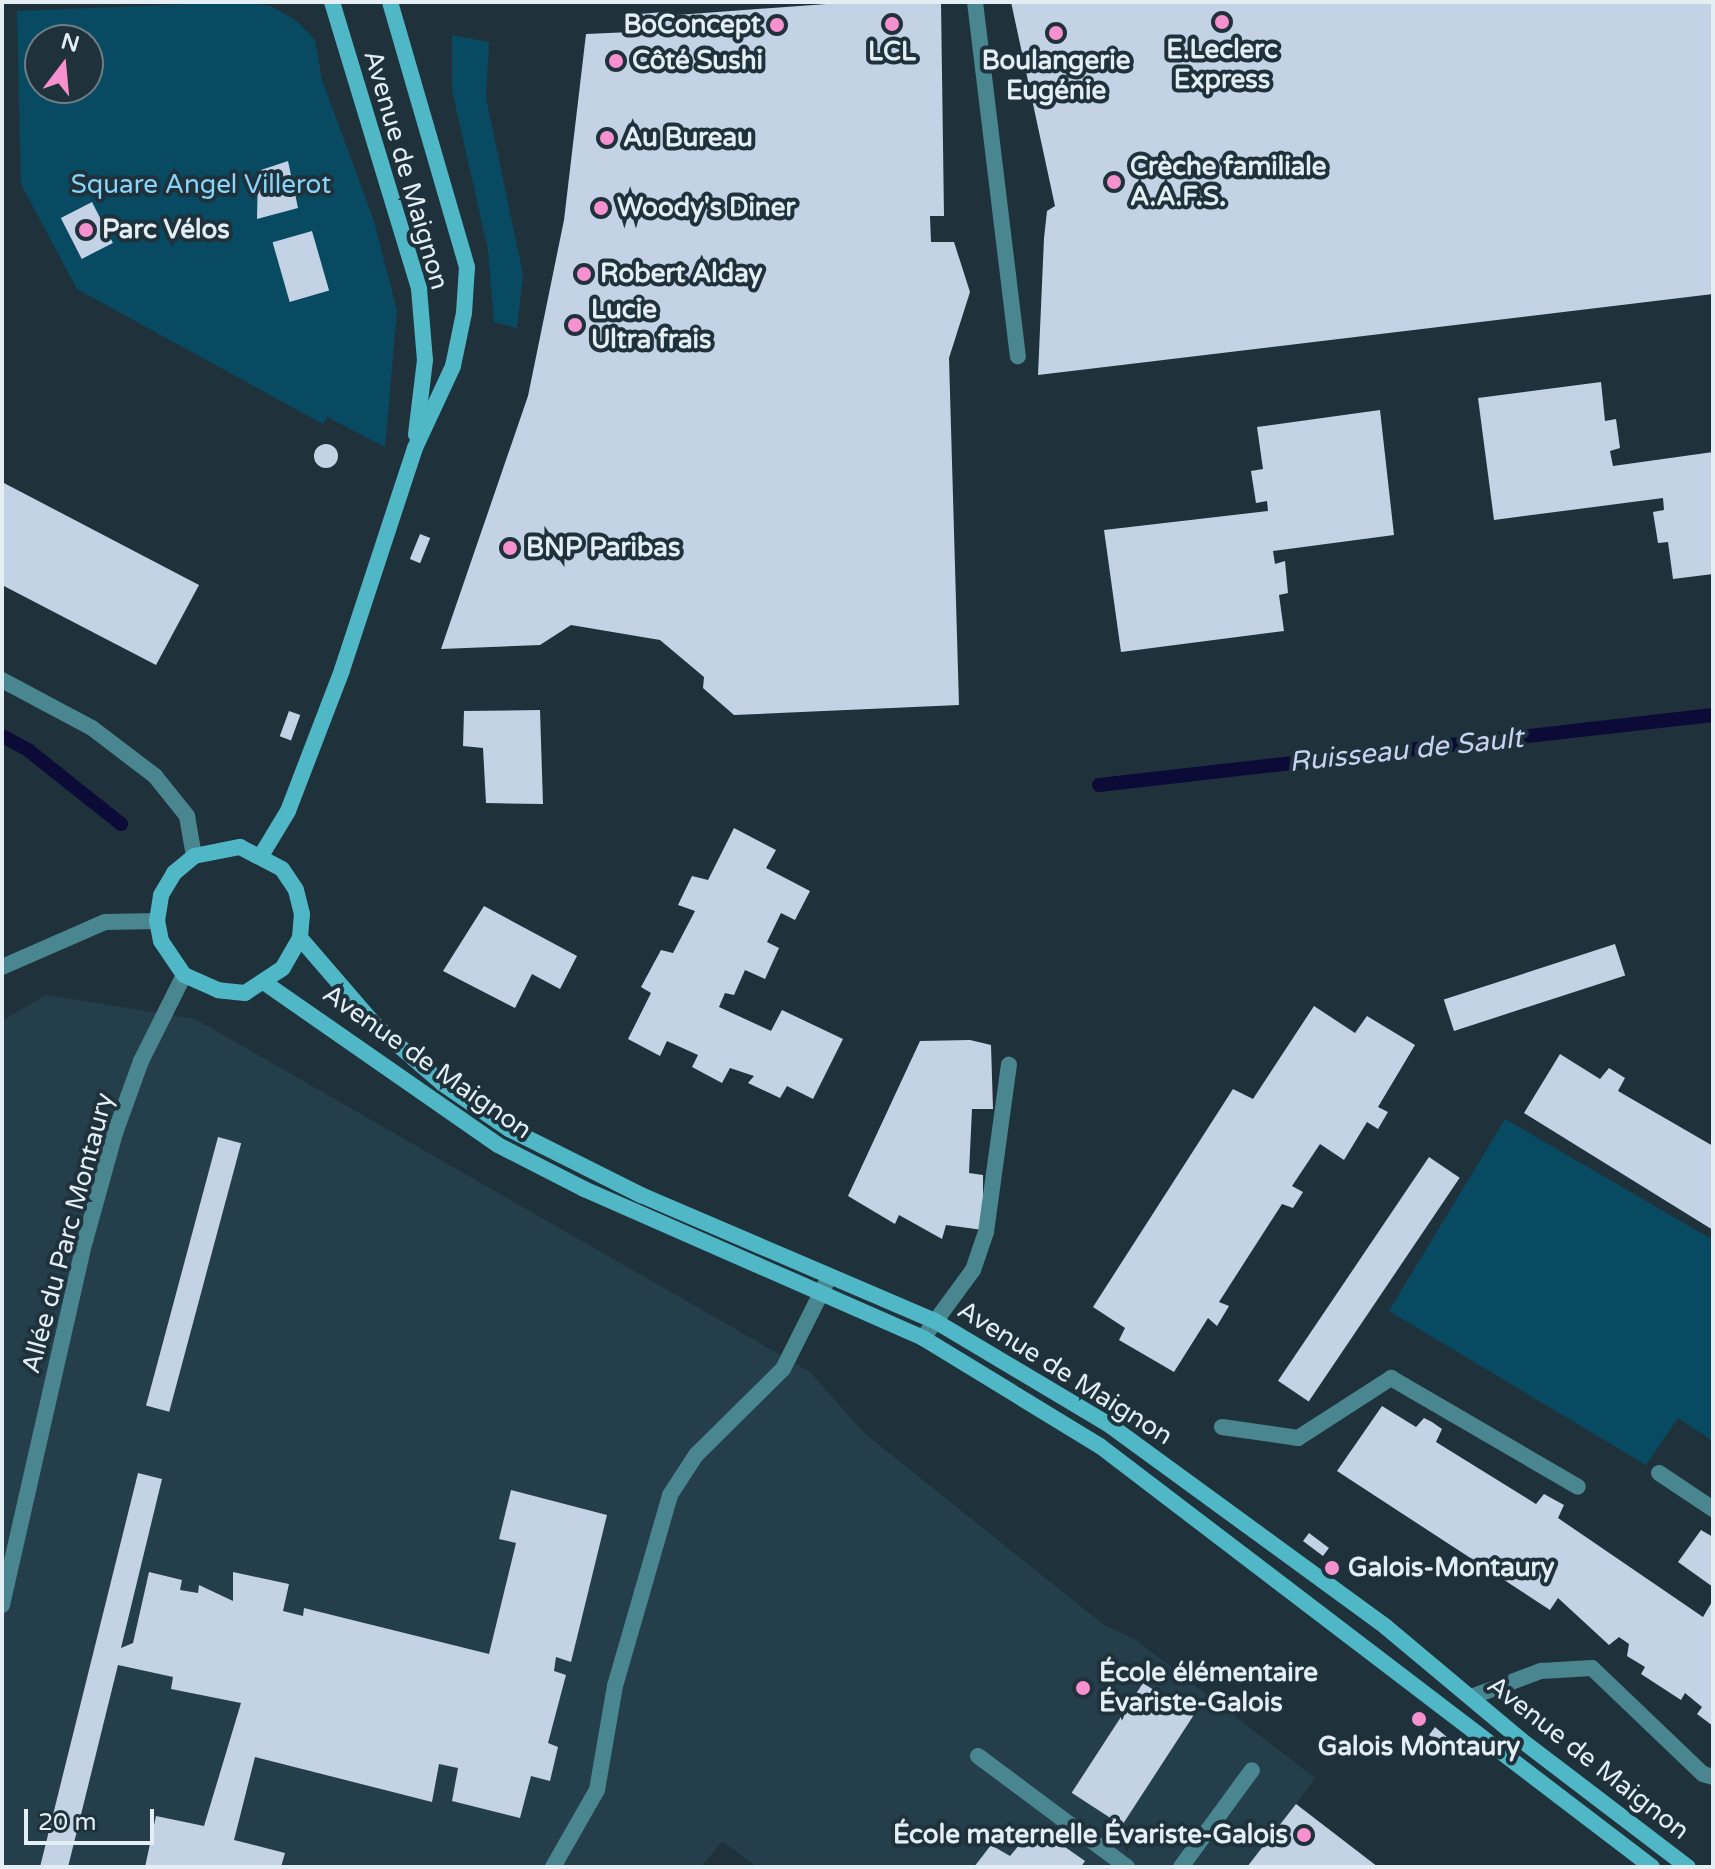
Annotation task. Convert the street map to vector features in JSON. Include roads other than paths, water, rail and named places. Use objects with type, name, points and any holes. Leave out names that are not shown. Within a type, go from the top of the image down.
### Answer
[{"type":"street","name":"Avenue de Maignon","points":[[332,2],[419,289],[425,360],[415,448]]},
{"type":"street","name":"Avenue de Maignon","points":[[262,854],[288,811],[342,670],[415,448],[453,366],[467,267],[390,2]]},
{"type":"street","points":[[975,2],[1018,356]]},
{"type":"street","points":[[2,680],[92,728],[155,776],[187,816],[194,856]]},
{"type":"street","points":[[216,848],[262,854],[282,869],[296,890],[302,914],[300,938],[283,968],[265,983],[245,993],[218,990],[184,975],[161,941],[157,921],[161,895],[174,873],[194,856],[216,848]]},
{"type":"street","points":[[2,967],[105,922],[157,921]]},
{"type":"street","name":"Avenue de Maignon","points":[[300,938],[375,1025],[443,1084],[509,1129],[641,1195],[935,1321],[1022,1369],[1186,1478],[1688,1867]]},
{"type":"street","name":"Allée du Parc Montaury","points":[[2,1605],[85,1241],[115,1133],[141,1061],[184,975]]},
{"type":"street","name":"Avenue de Maignon","points":[[265,983],[498,1145],[923,1338],[1100,1446],[1652,1867]]},
{"type":"street","points":[[923,1338],[973,1270],[986,1232],[1009,1065]]},
{"type":"street","points":[[553,1867],[597,1790],[615,1686],[670,1495],[696,1455],[783,1369],[831,1274]]},
{"type":"street","points":[[1222,1427],[1298,1438],[1391,1378],[1578,1487]]},
{"type":"street","points":[[1659,1473],[1713,1509]]},
{"type":"street","points":[[1471,1697],[1541,1671],[1592,1668],[1703,1774],[1713,1777]]},
{"type":"street","points":[[978,1756],[1127,1867]]},
{"type":"street","points":[[1181,1867],[1252,1770]]},
{"type":"waterway","name":"Ruisseau de Sault","points":[[1099,785],[1713,715]]},
{"type":"waterway","name":"Ruisseau de Sault","points":[[2,736],[28,750],[121,824]]},
{"type":"place","name":"E.Leclerc Express","points":[[1222,22]]},
{"type":"place","name":"LCL","points":[[892,24]]},
{"type":"place","name":"BoConcept","points":[[777,25]]},
{"type":"place","name":"Boulangerie Eugénie","points":[[1056,33]]},
{"type":"place","name":"Côté Sushi","points":[[616,61]]},
{"type":"place","name":"Au Bureau","points":[[607,138]]},
{"type":"place","name":"Crèche familiale A.A.F.S.","points":[[1114,182]]},
{"type":"place","name":"Woody's Diner","points":[[601,208]]},
{"type":"place","name":"Parc Vélos","points":[[86,230]]},
{"type":"place","name":"Robert Alday","points":[[584,274]]},
{"type":"place","name":"Lucie Ultra frais","points":[[575,325]]},
{"type":"place","name":"BNP Paribas","points":[[510,548]]},
{"type":"place","name":"Galois-Montaury","points":[[1332,1568]]},
{"type":"place","name":"École élémentaire Évariste-Galois","points":[[1083,1688]]},
{"type":"place","name":"Galois Montaury","points":[[1419,1719]]},
{"type":"place","name":"École maternelle Évariste-Galois","points":[[1304,1835]]},
{"type":"park label","name":"Square Angel Villerot","points":[[201,185]]}]
